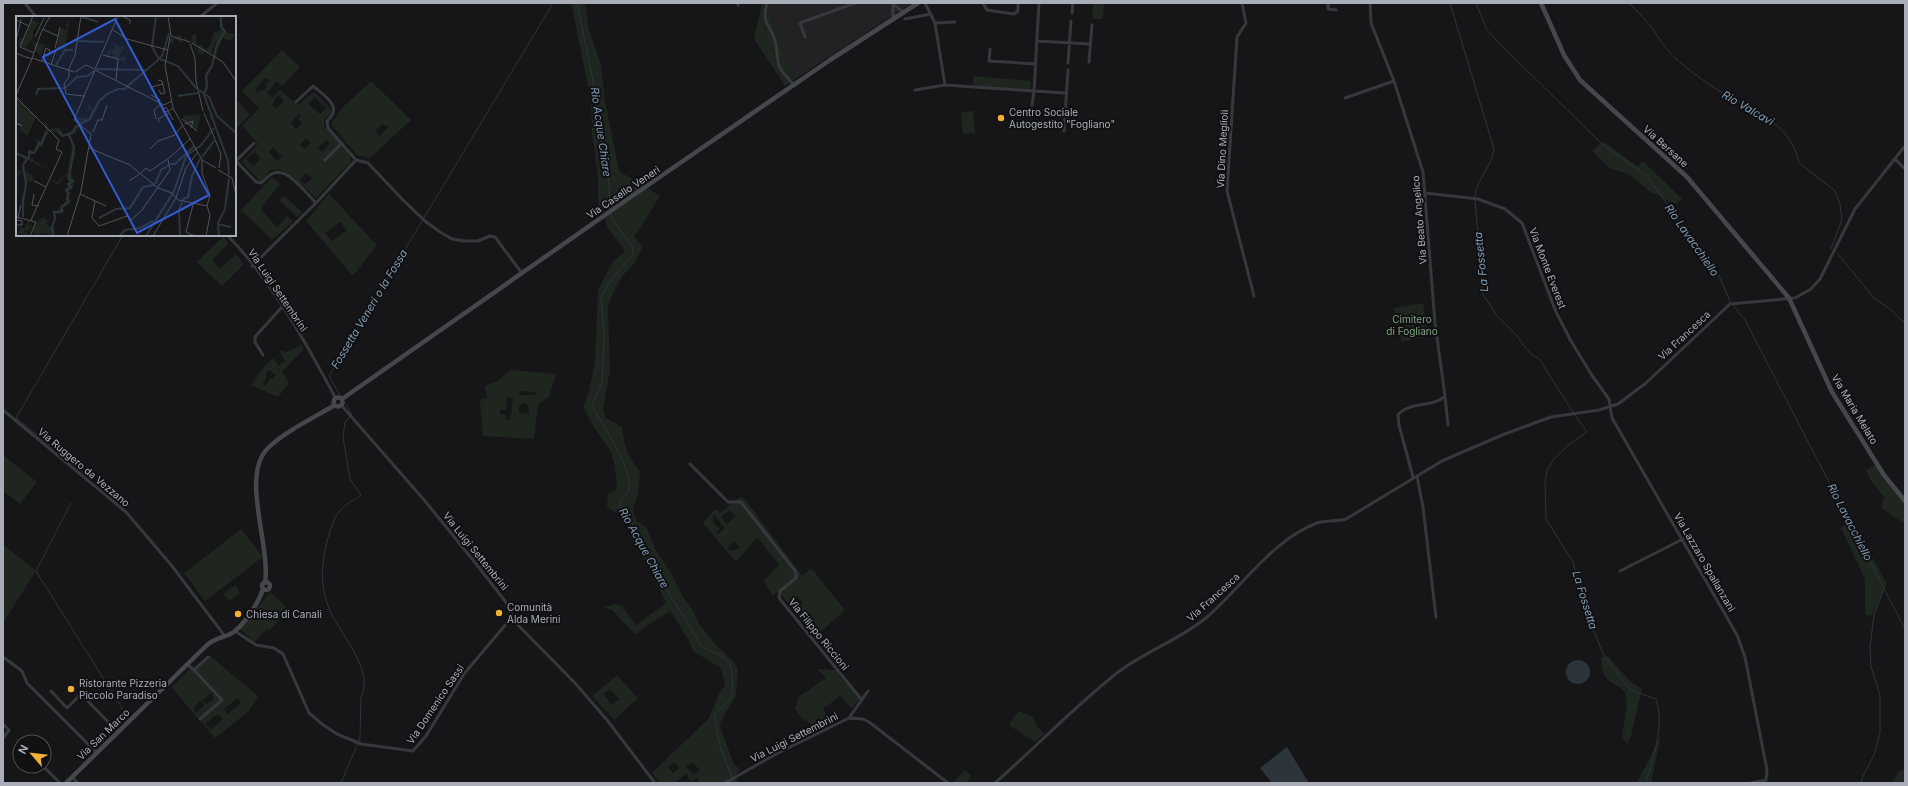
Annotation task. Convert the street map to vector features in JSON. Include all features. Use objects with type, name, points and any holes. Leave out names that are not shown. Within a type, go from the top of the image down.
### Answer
[{"type":"street","points":[[25,3],[35,16]]},
{"type":"street","points":[[201,16],[217,3]]},
{"type":"street","points":[[767,3],[764,14],[765,20],[775,39],[778,61],[782,72],[794,85]]},
{"type":"street","points":[[804,37],[800,22],[855,3]]},
{"type":"street","points":[[893,3],[904,12]]},
{"type":"street","points":[[893,3],[893,18]]},
{"type":"street","name":"Via Casello Veneri","points":[[342,399],[614,208],[893,18],[918,3]]},
{"type":"street","points":[[925,3],[935,23],[945,85]]},
{"type":"street","points":[[983,3],[987,10],[1014,14],[1018,11],[1018,3]]},
{"type":"street","points":[[1032,105],[1038,42],[1039,3]]},
{"type":"street","points":[[1072,14],[1073,3]]},
{"type":"street","name":"Via Dino Meglioli","points":[[1242,3],[1246,24],[1237,37],[1227,191],[1254,296]]},
{"type":"street","points":[[1328,3],[1328,10],[1336,10]]},
{"type":"street","name":"Via Beato Angelico","points":[[1370,3],[1371,23],[1394,81],[1423,169],[1435,323],[1448,425]]},
{"type":"street","name":"Via Bersane","points":[[1541,3],[1564,55],[1580,80],[1687,177],[1789,298]]},
{"type":"street","points":[[905,19],[931,14]]},
{"type":"street","points":[[1068,63],[1071,21]]},
{"type":"street","points":[[935,23],[955,22]]},
{"type":"street","points":[[1089,62],[1092,25]]},
{"type":"street","points":[[1038,42],[1090,44]]},
{"type":"street","points":[[990,49],[989,61],[1036,64]]},
{"type":"street","points":[[1064,131],[1068,70]]},
{"type":"street","points":[[1344,98],[1394,81]]},
{"type":"street","points":[[916,90],[945,85],[1066,92]]},
{"type":"street","points":[[296,102],[313,86],[331,103],[333,112],[327,121],[327,125],[356,160],[368,163],[420,216],[434,229],[444,235],[452,239],[470,242],[478,241],[490,236],[495,237],[521,272]]},
{"type":"street","points":[[254,143],[236,161],[253,180],[261,183],[273,173],[283,173],[291,178],[316,203]]},
{"type":"street","points":[[325,160],[342,143]]},
{"type":"street","name":"Via Francesca","points":[[995,783],[1117,672],[1206,617],[1286,541],[1317,523],[1336,522],[1346,519],[1415,476],[1464,451],[1526,425],[1551,417],[1610,407],[1618,404],[1631,396],[1730,304],[1795,298],[1801,296],[1817,284],[1855,209],[1905,146]]},
{"type":"street","points":[[1895,159],[1905,169]]},
{"type":"street","points":[[252,266],[316,203],[356,160]]},
{"type":"street","name":"Via Monte Everest","points":[[1425,194],[1478,199],[1505,209],[1522,223],[1556,312],[1591,374],[1609,399],[1610,407]]},
{"type":"street","name":"Via Luigi Settembrini","points":[[228,236],[282,307],[318,365],[336,399]]},
{"type":"street","name":"Via Maria Melato","points":[[1789,298],[1832,392],[1884,475],[1905,501]]},
{"type":"street","points":[[263,355],[255,341],[255,337],[282,307]]},
{"type":"street","points":[[1436,617],[1423,507],[1398,415],[1406,409],[1438,401],[1445,396]]},
{"type":"street","points":[[236,631],[258,602],[265,590],[262,586],[266,583],[264,547],[256,482],[259,461],[264,452],[274,443],[335,405],[338,407],[342,406],[342,399],[336,399],[335,405]]},
{"type":"street","name":"Via Luigi Settembrini","points":[[342,406],[425,501],[473,559],[505,601],[512,617],[607,720],[655,783]]},
{"type":"street","name":"Via Lazzaro Spallanzani","points":[[1610,407],[1612,418],[1683,539],[1739,639],[1745,657],[1767,770],[1767,778],[1751,783]]},
{"type":"street","name":"Via Ruggero da Vezzano","points":[[3,410],[126,512],[172,566],[224,635]]},
{"type":"street","name":"Via Filippo Riccioni","points":[[690,464],[728,502],[741,502],[796,572],[796,578],[780,591],[779,598],[861,699]]},
{"type":"street","points":[[1620,571],[1683,539]]},
{"type":"street","name":"Via Domenico Sassi","points":[[236,631],[256,645],[274,648],[283,654],[309,713],[322,724],[337,734],[361,744],[413,751],[426,736],[464,674],[512,617]]},
{"type":"street","name":"Via San Marco","points":[[66,783],[211,642],[236,631]]},
{"type":"street","points":[[3,657],[22,671],[27,683],[97,753]]},
{"type":"street","points":[[194,670],[208,657]]},
{"type":"street","points":[[188,665],[222,700],[200,719]]},
{"type":"street","points":[[51,691],[67,708],[82,694],[118,732]]},
{"type":"street","points":[[850,718],[861,699],[868,691]]},
{"type":"street","name":"Via Luigi Settembrini","points":[[727,782],[776,754],[850,718],[862,719],[869,722],[948,783]]},
{"type":"street","points":[[3,724],[9,730],[3,738]]},
{"type":"street","points":[[51,774],[60,783]]},
{"type":"street","points":[[72,776],[78,783]]},
{"type":"shaded area","points":[[769,3],[912,3],[795,79],[792,76],[781,43],[778,43]]},
{"type":"shaded area","points":[[1578,660],[1587,663],[1590,672],[1587,681],[1578,684],[1569,681],[1566,672],[1569,663]]},
{"type":"shaded area","points":[[1287,747],[1309,783],[1272,783],[1260,768]]},
{"type":"green space","points":[[571,3],[585,3],[589,30],[601,65],[605,101],[619,171],[660,196],[634,237],[643,247],[635,262],[621,278],[611,297],[608,308],[610,370],[603,409],[606,418],[622,427],[625,445],[630,458],[640,472],[638,494],[633,508],[636,520],[647,528],[655,549],[670,571],[683,597],[691,607],[700,625],[716,645],[733,661],[738,669],[736,696],[721,721],[720,727],[734,764],[741,770],[736,774],[737,783],[698,783],[698,778],[691,781],[686,774],[674,783],[659,783],[652,773],[709,718],[718,696],[725,685],[721,668],[693,651],[688,639],[670,611],[635,634],[612,610],[604,608],[613,604],[622,606],[636,625],[666,603],[623,517],[607,507],[608,494],[617,489],[615,467],[611,452],[594,427],[583,407],[589,392],[595,361],[598,290],[613,261],[625,251],[608,228],[604,218],[633,197],[629,194],[602,212],[598,204],[598,177],[592,132],[591,101]],"holes":[[[674,762],[679,768],[673,773],[668,767]],[[692,762],[700,770],[694,775],[686,767]]]},
{"type":"green space","points":[[762,3],[769,3],[778,43],[781,43],[792,76],[795,79],[785,86],[754,39]]},
{"type":"green space","points":[[1093,3],[1104,4],[1103,19],[1092,19]]},
{"type":"green space","points":[[282,50],[300,67],[282,86],[277,81],[267,93],[272,98],[280,90],[298,105],[314,92],[331,109],[331,113],[324,120],[324,126],[349,153],[351,162],[316,198],[296,179],[283,170],[272,170],[260,181],[242,162],[258,144],[242,126],[259,108],[242,91]],"holes":[[[266,78],[270,80],[267,84],[265,83],[267,86],[263,91],[260,88],[261,90],[257,93],[255,89]],[[278,95],[284,101],[276,109],[272,105]],[[315,97],[326,108],[320,114],[308,104]],[[299,114],[301,116],[298,120],[302,123],[296,129],[291,123]],[[306,138],[311,143],[305,149],[300,145]],[[327,140],[330,143],[322,152],[318,147]],[[273,147],[282,157],[277,161],[268,152]],[[254,152],[261,158],[254,166],[246,159]],[[306,173],[312,178],[305,185],[300,180]]]},
{"type":"green space","points":[[973,76],[1031,81],[1030,90],[973,87]]},
{"type":"green space","points":[[371,81],[411,120],[370,158],[357,155],[331,124],[343,107]],"holes":[[[383,124],[389,127],[380,136],[375,131]]]},
{"type":"green space","points":[[236,100],[250,114],[236,129]]},
{"type":"green space","points":[[973,111],[975,133],[963,134],[961,112]]},
{"type":"green space","points":[[1603,141],[1637,166],[1643,161],[1682,199],[1676,204],[1651,192],[1628,174],[1610,168],[1592,151]]},
{"type":"green space","points":[[272,177],[280,184],[262,207],[262,211],[277,227],[287,216],[293,221],[272,240],[241,210]]},
{"type":"green space","points":[[329,194],[377,245],[353,276],[306,221]],"holes":[[[340,222],[347,230],[332,241],[325,233]]]},
{"type":"green space","points":[[284,196],[302,212],[297,217],[279,200]]},
{"type":"green space","points":[[224,236],[228,244],[212,260],[220,269],[236,254],[244,264],[222,286],[196,262]]},
{"type":"green space","name":"Cimitero di Fogliano","points":[[1423,303],[1428,336],[1401,342],[1394,308]]},
{"type":"green space","points":[[301,344],[304,349],[282,372],[289,383],[278,397],[251,385],[266,364],[274,358],[278,366],[285,361],[278,349],[287,352]],"holes":[[[269,370],[276,375],[272,380],[271,378],[265,386],[263,384],[267,376],[265,375]]]},
{"type":"green space","points":[[510,370],[556,374],[549,397],[538,404],[534,439],[483,436],[480,399],[487,398],[485,386],[498,381]],"holes":[[[520,391],[536,392],[535,395],[519,395]],[[507,397],[513,398],[510,420],[505,420],[506,415],[500,414],[500,410],[506,410]],[[522,403],[528,404],[529,414],[519,413],[519,406],[521,406]]]},
{"type":"green space","points":[[3,455],[37,482],[20,504],[3,491]]},
{"type":"green space","points":[[1876,465],[1882,476],[1905,504],[1905,524],[1881,508],[1884,497],[1871,481],[1866,470]]},
{"type":"green space","points":[[740,497],[744,498],[802,576],[811,568],[845,610],[815,637],[778,591],[773,596],[763,581],[779,565],[757,537],[736,562],[703,523],[715,509],[720,513]],"holes":[[[730,510],[735,517],[727,525],[721,517]],[[714,515],[725,528],[718,534],[716,533],[720,529],[713,523]],[[735,541],[740,547],[733,551],[730,551],[727,547]],[[797,596],[802,602],[793,608],[789,602]]]},
{"type":"green space","points":[[1851,518],[1887,584],[1871,616],[1865,614],[1865,579],[1841,528]]},
{"type":"green space","points":[[241,529],[263,557],[205,601],[184,573]]},
{"type":"green space","points":[[3,544],[36,571],[3,623]]},
{"type":"green space","points":[[235,585],[240,593],[229,601],[223,594]]},
{"type":"green space","points":[[270,592],[289,610],[269,631],[267,629],[254,642],[240,629]]},
{"type":"green space","points":[[210,656],[258,696],[249,711],[215,738],[171,687],[191,668],[194,670]],"holes":[[[212,693],[214,699],[206,704],[202,700]],[[237,698],[241,703],[228,714],[224,709]],[[201,700],[204,705],[196,713],[193,709]],[[218,714],[223,719],[212,729],[206,725],[207,722]]]},
{"type":"green space","points":[[1608,656],[1629,680],[1642,689],[1631,736],[1627,744],[1622,736],[1627,705],[1625,691],[1610,681],[1603,671],[1601,657]]},
{"type":"green space","points":[[817,669],[835,670],[859,699],[852,709],[840,696],[823,709],[828,719],[822,726],[817,727],[803,719],[795,709],[798,697],[826,678]]},
{"type":"green space","points":[[617,675],[638,698],[614,720],[592,696]],"holes":[[[610,689],[619,699],[612,705],[603,694]]]},
{"type":"green space","points":[[1019,711],[1033,717],[1037,726],[1044,734],[1035,742],[1010,726],[1010,722]]},
{"type":"green space","points":[[1661,735],[1651,783],[1637,783]]},
{"type":"green space","points":[[1905,768],[1905,783],[1892,783],[1898,772]]},
{"type":"green space","points":[[965,770],[972,776],[966,783],[953,783]]},
{"type":"waterway","name":"Fossetta Veneri o la Fossa","points":[[341,397],[329,376],[553,3]]},
{"type":"waterway","name":"Rio Acque Chiare","points":[[577,3],[593,81],[599,137],[608,164],[610,210]]},
{"type":"waterway","name":"La Fossetta","points":[[1450,3],[1494,149],[1490,162],[1478,184],[1475,197]]},
{"type":"waterway","name":"Rio Lavacchiello","points":[[1476,3],[1487,30],[1501,45],[1602,144],[1647,176],[1718,274],[1731,303]]},
{"type":"waterway","name":"Rio Valcavi","points":[[1629,3],[1641,15],[1672,56],[1710,85],[1769,119],[1779,127],[1788,137],[1794,148],[1799,163],[1834,190],[1840,204],[1842,220],[1831,249]]},
{"type":"waterway","name":"La Fossetta","points":[[1475,200],[1483,295],[1499,318],[1516,335],[1529,352],[1539,359],[1573,412]]},
{"type":"waterway","name":"Rio Acque Chiare","points":[[611,213],[612,218],[633,248],[632,256],[613,277],[601,296],[604,335],[602,381],[593,404],[594,410],[617,449],[627,472],[629,489],[620,501],[620,507],[633,526],[665,587],[700,644],[708,650],[723,657],[730,665],[733,682],[731,695],[727,703],[714,716],[720,746],[734,783]]},
{"type":"waterway","points":[[85,474],[16,418],[122,236]]},
{"type":"waterway","name":"Rio Valcavi","points":[[1837,253],[1874,298],[1890,309],[1905,323]]},
{"type":"waterway","name":"Rio Lavacchiello","points":[[1733,305],[1745,320],[1905,629]]},
{"type":"waterway","name":"Fossetta Veneri o la Fossa","points":[[341,783],[360,738],[361,697],[364,687],[364,676],[355,653],[335,621],[326,601],[323,580],[325,549],[334,520],[344,507],[361,495],[350,479],[343,437],[345,422],[352,415],[343,400]]},
{"type":"waterway","name":"La Fossetta","points":[[1575,415],[1587,432],[1567,446],[1555,458],[1547,470],[1545,484],[1546,519],[1573,562],[1587,613],[1603,654],[1630,690],[1656,699],[1659,731],[1655,752],[1646,783]]},
{"type":"waterway","points":[[71,503],[36,571],[127,716]]},
{"type":"waterway","points":[[1861,783],[1874,755],[1880,733],[1880,695],[1871,667],[1870,648],[1874,614],[1884,589]]},
{"type":"tunnel","points":[[111,725],[114,728]]},
{"type":"place","name":"Centro Sociale Autogestito \"Fogliano\"","points":[[1001,118]]},
{"type":"place","name":"Comunità Alda Merini","points":[[499,613]]},
{"type":"place","name":"Chiesa di Canali","points":[[238,614]]},
{"type":"place","name":"Ristorante Pizzeria Piccolo Paradiso","points":[[71,689]]}]
